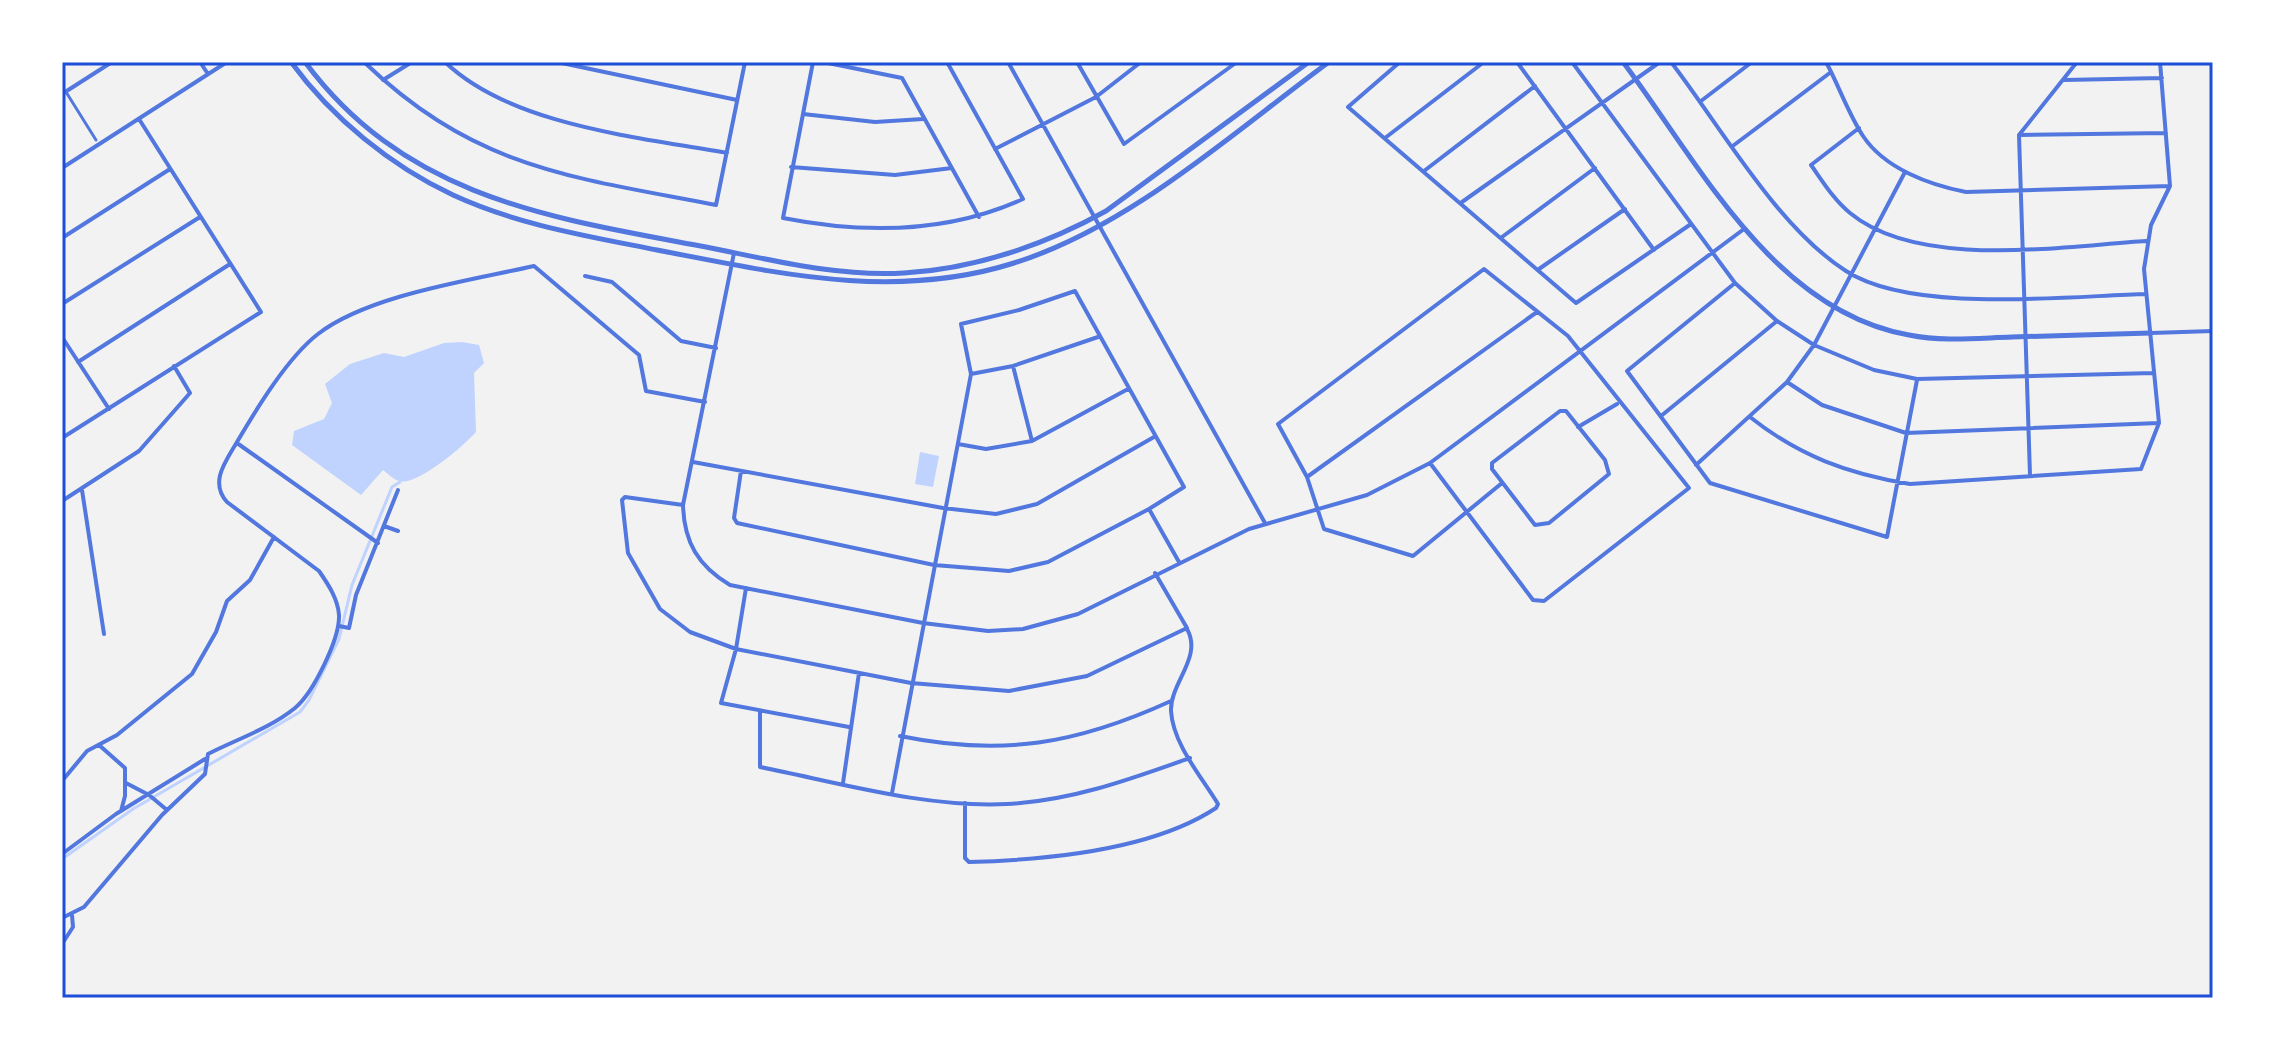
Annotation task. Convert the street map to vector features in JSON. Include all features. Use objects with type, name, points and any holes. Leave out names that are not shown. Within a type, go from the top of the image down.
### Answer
[{"type":"street","points":[[64,93],[112,62]]},
{"type":"street","points":[[200,62],[208,74]]},
{"type":"street","points":[[62,168],[227,62]]},
{"type":"street","points":[[291,62],[330,107],[408,171],[450,194],[538,226],[821,281],[906,284],[974,274],[1015,263],[1099,226],[1131,207],[1329,62]]},
{"type":"street","points":[[305,62],[359,119],[392,145],[474,192],[556,219],[823,270],[905,273],[998,257],[1094,217],[1309,62]]},
{"type":"street","points":[[364,62],[436,122],[508,159],[573,177],[716,205],[745,62]]},
{"type":"street","points":[[383,80],[412,62]]},
{"type":"street","points":[[445,62],[517,105],[567,122],[727,153]]},
{"type":"street","points":[[557,62],[737,100]]},
{"type":"street","points":[[813,62],[783,218],[867,230],[913,228],[979,217],[1023,199],[947,62]]},
{"type":"street","points":[[823,62],[902,78],[979,217]]},
{"type":"street","points":[[1008,62],[1265,523]]},
{"type":"street","points":[[1077,62],[1124,144],[1237,62]]},
{"type":"street","points":[[995,149],[1096,97],[1141,62]]},
{"type":"street","points":[[1400,62],[1348,107],[1576,303],[1691,224]]},
{"type":"street","points":[[1385,138],[1484,62]]},
{"type":"street","points":[[1517,62],[1654,250]]},
{"type":"street","points":[[1572,62],[1735,283],[1777,321],[1814,345],[1874,370],[1917,379],[2154,373]]},
{"type":"street","points":[[1623,62],[1744,229],[1784,271],[1832,306],[1877,328],[1910,336],[1948,339],[2213,331]]},
{"type":"street","points":[[1462,202],[1660,62]]},
{"type":"street","points":[[1671,62],[1783,214],[1804,237],[1852,274],[1903,292],[1944,299],[2146,294]]},
{"type":"street","points":[[1701,101],[1752,62]]},
{"type":"street","points":[[1826,62],[1859,128],[1879,152],[1905,172],[1936,187],[1966,192],[2170,186]]},
{"type":"street","points":[[2031,475],[2019,135],[2077,62]]},
{"type":"street","points":[[1750,417],[1802,454],[1896,482],[2141,469],[2159,423],[2146,294],[2146,241],[2170,186],[2160,62]]},
{"type":"street","points":[[1734,145],[1831,72]]},
{"type":"street","points":[[2064,80],[2162,78]]},
{"type":"street","points":[[62,86],[96,140]]},
{"type":"street","points":[[1424,171],[1535,86]]},
{"type":"street","points":[[803,114],[875,122],[923,119]]},
{"type":"street","points":[[62,427],[65,436],[261,312],[139,119]]},
{"type":"street","points":[[1859,128],[1811,165],[1851,214],[1907,241],[1933,246],[2024,247],[2146,241]]},
{"type":"street","points":[[2019,135],[2166,133]]},
{"type":"street","points":[[791,167],[895,175],[952,168]]},
{"type":"street","points":[[1502,237],[1595,168]]},
{"type":"street","points":[[62,238],[170,169]]},
{"type":"street","points":[[1696,465],[1787,382],[1814,345],[1905,172]]},
{"type":"street","points":[[1539,269],[1625,209]]},
{"type":"street","points":[[62,304],[200,217]]},
{"type":"street","points":[[734,253],[683,505],[688,541],[698,559],[712,574],[730,585],[923,623],[1006,632],[1049,624],[1117,596],[1155,573],[1265,523],[1367,495],[1430,463],[1744,229]]},
{"type":"street","points":[[78,362],[230,264]]},
{"type":"street","points":[[62,854],[121,811],[205,759],[208,754],[245,737],[297,706],[315,681],[338,626],[338,607],[319,571],[219,493],[221,471],[256,410],[316,335],[336,321],[407,295],[534,266],[639,355],[646,391],[705,402]]},
{"type":"street","points":[[1430,463],[1467,512],[1533,600],[1544,601],[1689,488],[1618,403],[1568,336],[1484,269],[1278,424],[1307,477],[1324,529],[1413,556],[1467,512],[1502,483]]},
{"type":"street","points":[[585,276],[612,282],[681,341],[716,348]]},
{"type":"street","points":[[1735,283],[1627,371],[1710,483],[1887,537],[1917,379]]},
{"type":"street","points":[[741,471],[734,518],[737,523],[934,565],[992,571],[1028,568],[1066,554],[1184,487],[1075,291],[1019,310],[961,324],[971,374],[943,508],[934,565],[900,736],[892,793]]},
{"type":"street","points":[[1307,477],[1537,312]]},
{"type":"street","points":[[1661,416],[1777,321]]},
{"type":"street","points":[[971,374],[1013,366],[1099,336]]},
{"type":"street","points":[[62,337],[109,409]]},
{"type":"street","points":[[62,501],[139,451],[190,393],[174,366]]},
{"type":"street","points":[[1013,366],[1032,441]]},
{"type":"street","points":[[1787,382],[1822,405],[1906,433],[2159,423]]},
{"type":"street","points":[[958,444],[986,449],[1032,441],[1128,389]]},
{"type":"street","points":[[1578,427],[1618,403]]},
{"type":"street","points":[[1566,411],[1605,460],[1609,474],[1549,523],[1535,525],[1502,483],[1492,469],[1494,459],[1552,416],[1566,411]]},
{"type":"street","points":[[693,462],[980,514],[1017,511],[1037,504],[1154,437]]},
{"type":"street","points":[[237,443],[378,543]]},
{"type":"street","points":[[82,490],[104,634]]},
{"type":"street","points":[[338,626],[349,628],[356,595],[398,490]]},
{"type":"street","points":[[683,505],[625,497],[623,530],[628,553],[660,609],[690,632],[736,649],[911,683],[1009,691],[1034,689],[1087,676],[1187,628]]},
{"type":"street","points":[[1149,509],[1179,562]]},
{"type":"street","points":[[384,526],[398,531]]},
{"type":"street","points":[[62,781],[82,755],[125,730],[192,674],[216,632],[227,601],[250,580],[274,537]]},
{"type":"street","points":[[965,803],[965,858],[969,862],[1037,858],[1115,846],[1164,831],[1216,808],[1218,804],[1173,730],[1171,701],[1185,672],[1192,645],[1187,628],[1155,573]]},
{"type":"street","points":[[746,588],[736,649],[721,703],[849,727]]},
{"type":"street","points":[[843,783],[859,673]]},
{"type":"street","points":[[900,736],[973,747],[1043,745],[1133,718],[1171,701]]},
{"type":"street","points":[[760,711],[760,767],[892,793],[965,803],[1008,804],[1082,794],[1190,758]]},
{"type":"street","points":[[99,745],[124,767],[121,811]]},
{"type":"street","points":[[62,918],[84,907],[167,810],[205,774],[205,759]]},
{"type":"street","points":[[125,782],[149,795],[167,810]]},
{"type":"street","points":[[62,944],[73,927],[72,915]]},
{"type":"water","points":[[444,343],[479,345],[484,363],[474,373],[476,432],[428,472],[417,478],[399,481],[383,470],[361,495],[292,445],[294,431],[324,419],[332,403],[325,384],[350,364],[384,353],[404,357]]},
{"type":"water","points":[[920,452],[939,456],[933,487],[915,484]]},
{"type":"waterway","points":[[62,859],[133,809],[300,712],[339,639],[352,585],[392,487],[400,482]]}]
